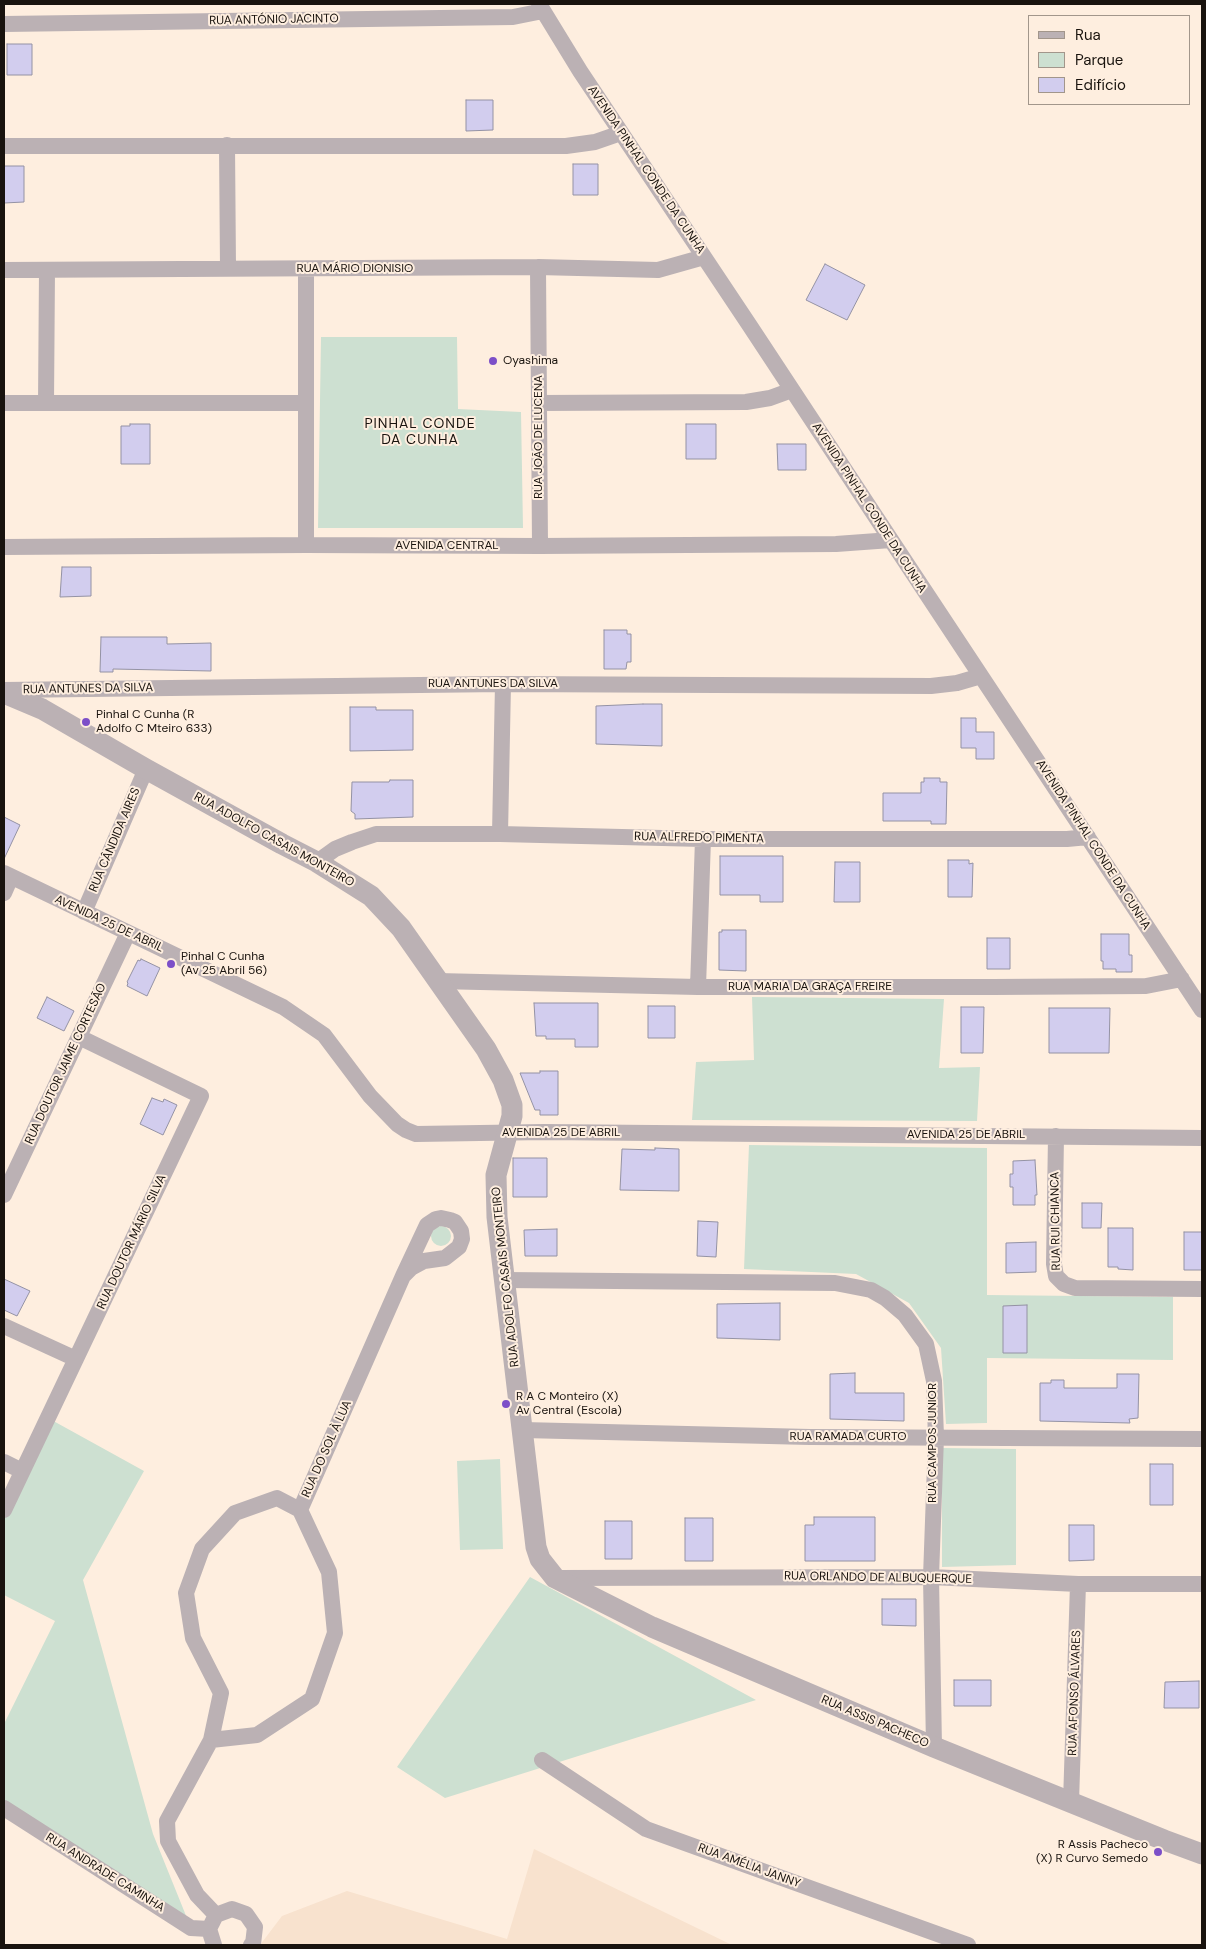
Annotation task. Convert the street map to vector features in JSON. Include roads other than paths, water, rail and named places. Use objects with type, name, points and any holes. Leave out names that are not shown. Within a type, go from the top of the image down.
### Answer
[{"type":"street","name":"RUA ANTÓNIO JACINTO","points":[[4,24],[513,17],[541,8]]},
{"type":"street","name":"AVENIDA PINHAL CONDE DA CUNHA","points":[[541,8],[621,133],[1202,1010]]},
{"type":"street","points":[[4,146],[566,146],[595,142],[621,133]]},
{"type":"street","points":[[227,145],[228,268]]},
{"type":"street","name":"RUA MÁRIO DIONISIO","points":[[4,270],[538,267],[658,270],[704,257]]},
{"type":"street","name":"RUA JOÃO DE LUCENA","points":[[538,267],[540,546]]},
{"type":"street","points":[[306,269],[306,545]]},
{"type":"street","points":[[46,404],[47,270]]},
{"type":"street","points":[[539,403],[746,402],[770,398],[792,390]]},
{"type":"street","points":[[4,403],[306,403]]},
{"type":"street","name":"AVENIDA CENTRAL","points":[[4,547],[836,544],[890,540]]},
{"type":"street","name":"RUA ANTUNES DA SILVA","points":[[4,692],[503,684],[932,686],[957,683],[981,676]]},
{"type":"street","points":[[500,834],[503,684]]},
{"type":"street","name":"RUA ADOLFO CASAIS MONTEIRO","points":[[4,692],[42,709],[317,862],[371,896],[401,928],[486,1049],[503,1080],[512,1105],[512,1116],[496,1175],[498,1217],[536,1547],[540,1559],[554,1578]]},
{"type":"street","name":"RUA CÂNDIDA AIRES","points":[[84,912],[146,768]]},
{"type":"street","name":"RUA ALFREDO PIMENTA","points":[[317,862],[335,849],[376,834],[500,834],[704,839],[1088,838]]},
{"type":"street","points":[[698,987],[704,839]]},
{"type":"street","points":[[4,893],[7,875]]},
{"type":"street","name":"AVENIDA 25 DE ABRIL","points":[[7,875],[283,1007],[324,1034],[370,1096],[397,1124],[416,1134],[1202,1138]]},
{"type":"street","name":"RUA DOUTOR JAIME CORTESÃO","points":[[4,1195],[128,933]]},
{"type":"street","name":"RUA MARIA DA GRAÇA FREIRE","points":[[437,981],[698,987],[1146,986],[1182,979]]},
{"type":"street","name":"RUA DOUTOR MÁRIO SILVA","points":[[4,1510],[201,1096],[79,1038]]},
{"type":"street","name":"RUA RUI CHIANCA","points":[[1056,1136],[1054,1264],[1056,1276],[1064,1284],[1075,1288],[1202,1289]]},
{"type":"street","name":"RUA DO SOL À LUA","points":[[211,1740],[257,1735],[312,1699],[335,1633],[329,1572],[300,1510],[403,1276]]},
{"type":"street","name":"RUA CAMPOS JUNIOR","points":[[505,1280],[835,1283],[870,1290],[885,1298],[905,1315],[926,1344],[934,1381],[936,1437],[931,1577],[934,1747]]},
{"type":"street","points":[[4,1326],[76,1359]]},
{"type":"street","name":"RUA RAMADA CURTO","points":[[523,1430],[810,1437],[1202,1439]]},
{"type":"street","points":[[4,1462],[22,1471]]},
{"type":"street","points":[[214,1945],[213,1922],[168,1841],[167,1821],[211,1740],[220,1693],[193,1638],[186,1593],[202,1549],[235,1513],[276,1498],[300,1510]]},
{"type":"street","name":"RUA ORLANDO DE ALBUQUERQUE","points":[[554,1578],[931,1577],[1078,1584],[1202,1584]]},
{"type":"street","name":"RUA ASSIS PACHECO","points":[[554,1578],[652,1627],[934,1747],[1202,1854]]},
{"type":"street","name":"RUA AFONSO ÁLVARES","points":[[1071,1802],[1078,1584]]},
{"type":"street","name":"RUA AMÉLIA JANNY","points":[[542,1760],[646,1829],[968,1945]]},
{"type":"street","name":"RUA ANDRADE CAMINHA","points":[[4,1808],[192,1928],[213,1922]]},
{"type":"street","points":[[213,1922],[232,1909],[246,1914],[255,1927],[253,1944],[251,1945]]},
{"type":"place","name":"Oyashima","points":[[493,361]]},
{"type":"place","name":"Pinhal C Cunha (R Adolfo C Mteiro 633)","points":[[86,722]]},
{"type":"place","name":"Pinhal C Cunha (Av 25 Abril 56)","points":[[171,964]]},
{"type":"place","name":"R A C Monteiro (X) Av Central (Escola)","points":[[506,1404]]},
{"type":"place","name":"R Assis Pacheco (X) R Curvo Semedo","points":[[1158,1852]]},
{"type":"district","name":"PINHAL CONDE DA CUNHA","points":[[420,432]]}]
